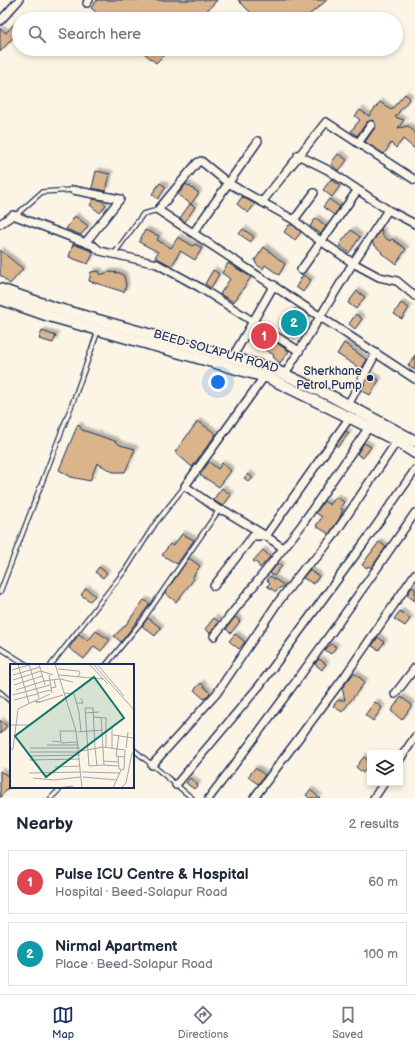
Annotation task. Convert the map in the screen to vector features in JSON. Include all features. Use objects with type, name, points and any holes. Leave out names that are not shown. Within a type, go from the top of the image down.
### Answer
[{"type":"main road","name":"BEED-SOLAPUR ROAD","points":[[0,288],[52,307],[273,369],[348,405],[415,441]]},
{"type":"main road","name":"BEED-SOLAPUR ROAD","points":[[0,299],[99,331],[264,377],[350,417],[397,441],[415,453]]},
{"type":"street","points":[[0,21],[19,0]]},
{"type":"street","points":[[262,202],[298,155],[326,122],[415,180]]},
{"type":"street","points":[[358,143],[371,125]]},
{"type":"street","points":[[194,232],[258,141]]},
{"type":"street","points":[[298,155],[328,170],[357,191],[415,224]]},
{"type":"street","points":[[415,296],[397,281],[379,277],[353,263],[294,220],[228,183],[201,161],[197,163],[158,210],[194,232],[415,379]]},
{"type":"street","points":[[73,190],[120,199],[86,242]]},
{"type":"street","points":[[301,270],[357,191]]},
{"type":"street","points":[[294,220],[314,193]]},
{"type":"street","points":[[285,374],[353,263],[388,210]]},
{"type":"street","points":[[0,224],[13,215],[86,242],[100,251],[156,264],[200,287],[298,351]]},
{"type":"street","points":[[232,358],[274,285]]},
{"type":"street","points":[[348,405],[376,353]]},
{"type":"street","points":[[264,377],[185,486],[219,510],[225,511],[283,548]]},
{"type":"street","points":[[266,536],[350,417]]},
{"type":"street","points":[[214,636],[301,526],[369,427]]},
{"type":"street","points":[[152,766],[217,693],[276,605],[306,566],[317,557],[332,538],[397,441]]},
{"type":"street","points":[[176,785],[260,685],[364,543],[415,470]]},
{"type":"street","points":[[209,798],[274,713],[370,580],[415,514]]},
{"type":"street","points":[[214,586],[253,536],[266,536]]},
{"type":"street","points":[[254,798],[345,676],[415,574]]},
{"type":"street","points":[[395,694],[415,668]]},
{"type":"street","points":[[403,755],[415,737]]},
{"type":"street","points":[[374,798],[382,786]]},
{"type":"lane","points":[[15,216],[42,192],[73,190]]},
{"type":"lane","points":[[114,254],[143,214],[158,210]]},
{"type":"lane","points":[[0,592],[99,331]]},
{"type":"lane","points":[[51,664],[126,568],[155,524],[185,486]]},
{"type":"lane","points":[[107,664],[142,621],[219,510]]},
{"type":"lane","points":[[0,648],[25,664]]},
{"type":"lane","points":[[0,692],[10,701]]},
{"type":"lane","points":[[134,750],[192,798]]},
{"type":"lane","points":[[51,798],[61,788]]},
{"type":"building","points":[[97,0],[217,0],[206,12],[96,12],[91,8]]},
{"type":"building","points":[[238,0],[327,0],[312,12],[250,12]]},
{"type":"building","points":[[12,26],[12,39],[0,52],[0,28],[6,33]]},
{"type":"building","points":[[148,56],[163,56],[156,63]]},
{"type":"building","points":[[405,94],[410,98],[395,117],[404,120],[398,128],[408,126],[415,132],[415,149],[403,139],[396,148],[391,143],[384,154],[365,142],[376,126],[372,120],[367,122],[357,136],[351,131],[360,120],[355,116],[360,110],[369,116],[380,102],[391,110]]},
{"type":"building","points":[[338,154],[347,160],[339,171],[332,165],[332,162]]},
{"type":"building","points":[[96,171],[110,174],[106,191],[92,188]]},
{"type":"building","points":[[331,179],[340,186],[332,197],[323,190]]},
{"type":"building","points":[[160,183],[166,187],[158,199],[152,194]]},
{"type":"building","points":[[186,184],[199,193],[191,204],[178,195]]},
{"type":"building","points":[[242,197],[255,204],[248,213],[237,204]]},
{"type":"building","points":[[94,199],[100,200],[106,205],[100,213],[90,205]]},
{"type":"building","points":[[329,199],[340,207],[334,215],[323,207]]},
{"type":"building","points":[[190,204],[195,207],[185,222],[180,218]]},
{"type":"building","points":[[75,216],[88,226],[81,235],[66,229]]},
{"type":"building","points":[[316,218],[326,226],[321,234],[310,226]]},
{"type":"building","points":[[289,225],[293,225],[301,232],[295,240],[284,232]]},
{"type":"building","points":[[243,229],[254,237],[251,242],[239,234]]},
{"type":"building","points":[[381,229],[383,236],[390,241],[392,239],[406,249],[396,264],[381,253],[382,252],[372,243]]},
{"type":"building","points":[[145,230],[159,236],[157,240],[171,248],[178,237],[193,246],[195,244],[202,248],[195,260],[180,251],[172,266],[155,257],[158,252],[139,242]]},
{"type":"building","points":[[351,230],[360,237],[349,253],[339,245]]},
{"type":"building","points":[[73,244],[94,252],[88,264],[69,257]]},
{"type":"building","points":[[264,247],[285,264],[279,275],[265,265],[263,269],[256,264],[255,260]]},
{"type":"building","points":[[0,250],[23,269],[10,284],[0,275]]},
{"type":"building","points":[[228,263],[251,277],[234,302],[220,294],[230,279],[222,273]]},
{"type":"building","points":[[213,270],[219,274],[211,288],[205,284]]},
{"type":"building","points":[[99,271],[100,275],[109,272],[120,273],[124,276],[126,286],[124,292],[89,281],[91,272]]},
{"type":"building","points":[[303,275],[311,280],[303,292],[296,287]]},
{"type":"building","points":[[357,291],[365,297],[356,309],[348,303]]},
{"type":"building","points":[[401,303],[409,308],[402,319],[394,314]]},
{"type":"building","points":[[294,309],[308,318],[295,338],[280,329]]},
{"type":"building","points":[[356,314],[362,319],[355,329],[349,324]]},
{"type":"building","points":[[255,329],[289,351],[280,363],[273,357],[274,355],[248,340]]},
{"type":"building","points":[[42,331],[56,336],[53,343],[39,339]]},
{"type":"building","points":[[344,343],[367,360],[361,369],[337,354]]},
{"type":"building","points":[[415,355],[415,370],[408,366]]},
{"type":"building","points":[[370,375],[379,380],[370,395],[361,390]]},
{"type":"building","points":[[198,421],[216,434],[192,467],[175,452]]},
{"type":"building","points":[[78,424],[82,430],[115,441],[120,445],[135,449],[125,472],[113,472],[97,463],[90,481],[71,477],[59,470]]},
{"type":"building","points":[[346,431],[349,433],[338,447],[336,445]]},
{"type":"building","points":[[364,443],[371,447],[363,458],[357,454]]},
{"type":"building","points":[[209,462],[218,469],[222,463],[231,471],[219,487],[200,475]]},
{"type":"building","points":[[248,474],[253,478],[249,482],[244,478]]},
{"type":"building","points":[[222,488],[231,495],[223,506],[213,500]]},
{"type":"building","points":[[336,497],[344,502],[340,508],[343,510],[329,534],[316,526],[322,517],[316,513],[324,501],[330,505]]},
{"type":"building","points":[[182,534],[194,540],[177,564],[162,555],[170,544],[173,546]]},
{"type":"building","points":[[379,542],[386,547],[371,568],[368,566],[367,568],[362,565]]},
{"type":"building","points":[[263,550],[270,557],[260,568],[257,563],[253,561]]},
{"type":"building","points":[[189,558],[200,566],[192,578],[194,579],[176,602],[165,593]]},
{"type":"building","points":[[278,563],[282,566],[274,576],[270,573]]},
{"type":"building","points":[[99,567],[107,573],[103,578],[95,572]]},
{"type":"building","points":[[309,570],[319,576],[314,584],[303,578]]},
{"type":"building","points":[[270,576],[285,586],[279,588],[276,592],[267,586],[270,583],[267,580]]},
{"type":"building","points":[[412,587],[415,589],[415,601],[407,595]]},
{"type":"building","points":[[86,588],[95,596],[90,601],[81,595]]},
{"type":"building","points":[[144,600],[150,604],[121,642],[114,636],[125,626]]},
{"type":"building","points":[[400,611],[410,619],[405,626],[394,619]]},
{"type":"building","points":[[235,617],[240,621],[231,633],[226,629]]},
{"type":"building","points":[[148,618],[161,628],[155,636],[142,626]]},
{"type":"building","points":[[214,618],[219,622],[210,633],[205,629]]},
{"type":"building","points":[[96,631],[110,640],[101,651],[94,646],[84,659],[69,648],[79,634],[88,641]]},
{"type":"building","points":[[235,634],[245,642],[239,649],[229,641]]},
{"type":"building","points":[[378,637],[384,642],[379,650],[372,646]]},
{"type":"building","points":[[331,644],[336,647],[331,654],[325,650]]},
{"type":"building","points":[[319,659],[326,664],[322,670],[315,664]]},
{"type":"building","points":[[354,673],[365,682],[342,712],[333,706],[338,700],[345,700],[342,688]]},
{"type":"building","points":[[201,683],[210,693],[204,699],[194,690]]},
{"type":"building","points":[[401,697],[412,705],[402,720],[391,711]]},
{"type":"building","points":[[375,702],[382,708],[373,721],[365,715]]},
{"type":"building","points":[[0,720],[7,726],[0,734]]},
{"type":"building","points":[[364,757],[367,759],[367,768],[363,773],[356,767]]},
{"type":"building","points":[[255,768],[265,775],[258,784],[248,777]]},
{"type":"building","points":[[0,771],[10,777],[10,784],[0,798]]},
{"type":"building","points":[[190,778],[198,785],[194,789],[186,783]]},
{"type":"building","points":[[310,790],[320,798],[309,798],[306,795]]},
{"type":"place","name":"Nirmal Apartment","points":[[294,323]]},
{"type":"place","name":"Pulse ICU Centre & Hospital","points":[[264,336]]},
{"type":"place","name":"Sherkhane Petrol Pump","points":[[370,378]]}]
